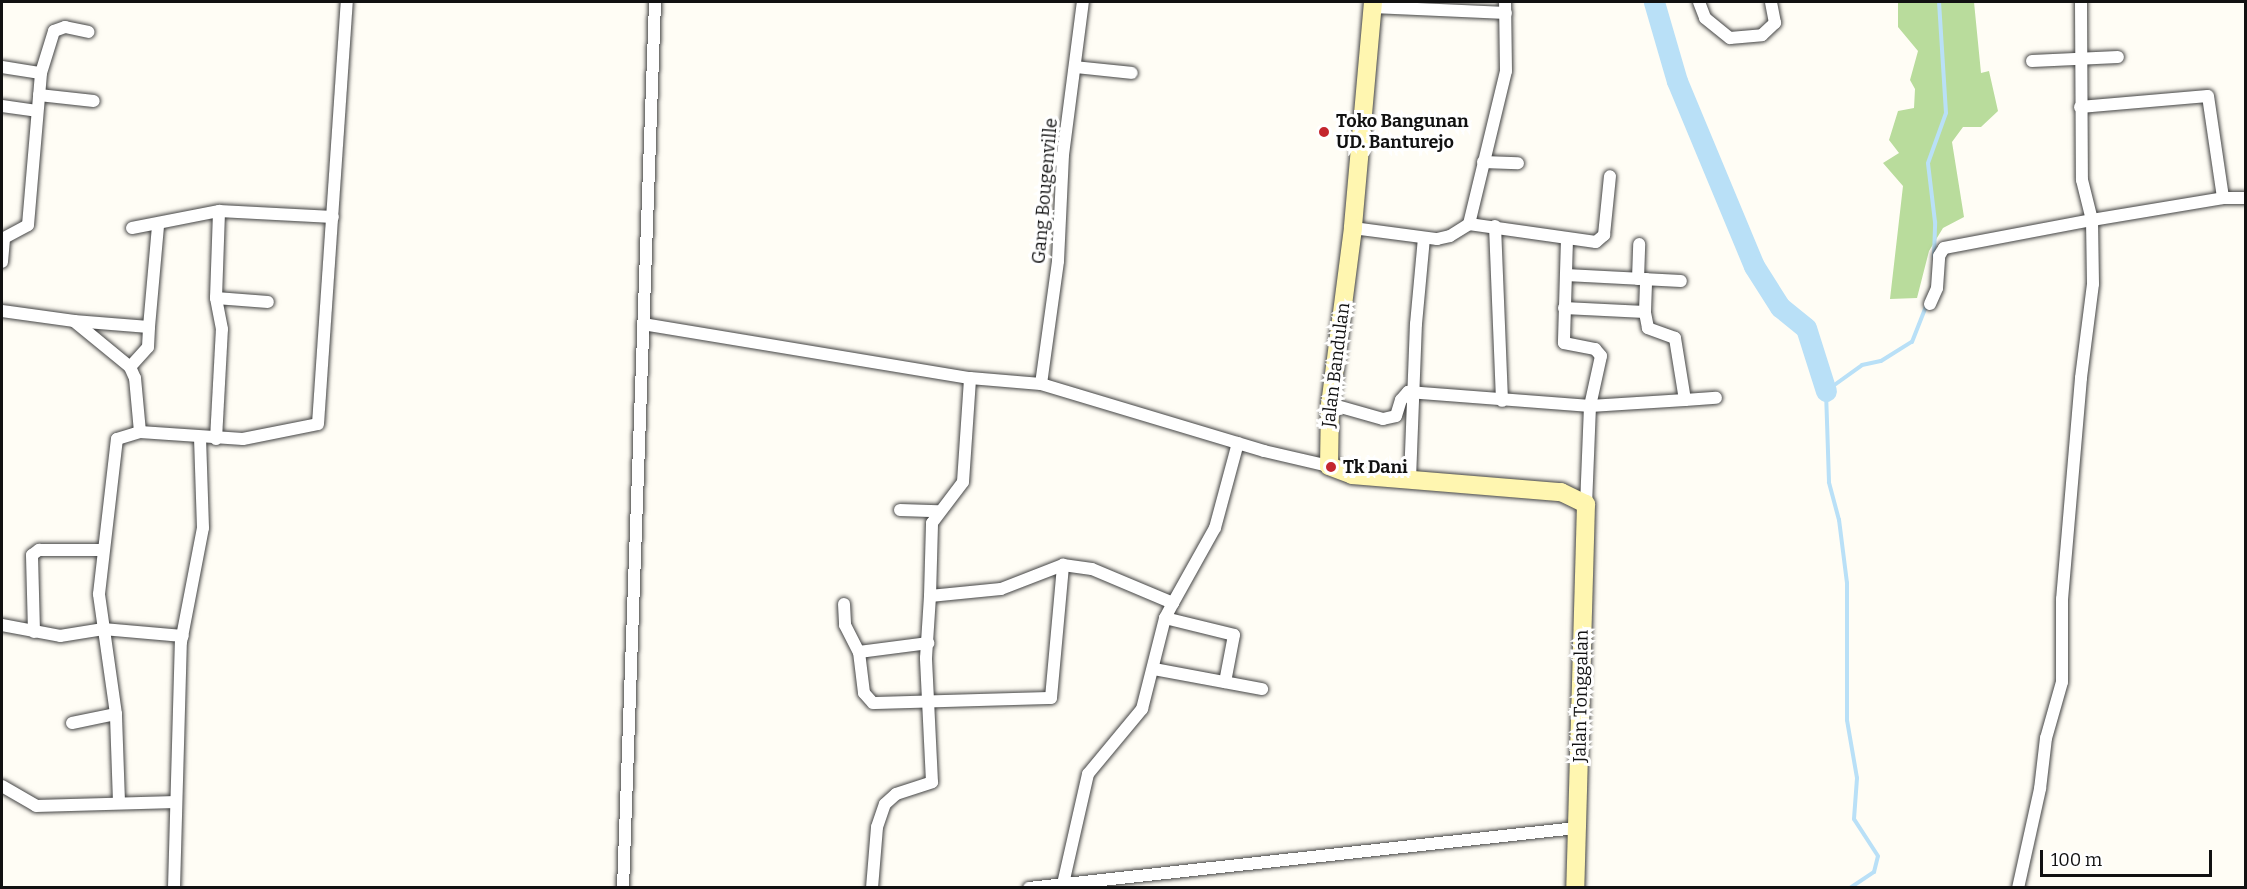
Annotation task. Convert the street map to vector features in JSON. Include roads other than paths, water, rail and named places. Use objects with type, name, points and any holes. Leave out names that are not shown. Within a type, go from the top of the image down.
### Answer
[{"type":"street","points":[[119,802],[116,714],[99,594],[101,550],[117,439],[140,432],[200,439],[243,439],[318,424],[347,2]]},
{"type":"street","points":[[623,888],[655,2]]},
{"type":"street","name":"Gang Bougenville","points":[[1041,384],[1058,261],[1064,156],[1083,2]]},
{"type":"street","points":[[1699,2],[1705,18],[1730,38],[1762,34],[1775,23],[1771,2]]},
{"type":"street","points":[[2018,888],[2040,789],[2046,738],[2062,681],[2062,599],[2081,378],[2094,284],[2092,220],[2082,180],[2081,2]]},
{"type":"street","points":[[1373,4],[1506,7],[1506,71],[1469,224]]},
{"type":"street","name":"Jalan Bandulan","points":[[1329,466],[1330,404],[1353,228],[1373,4]]},
{"type":"street","points":[[2,262],[4,238],[28,225],[41,73],[54,31],[65,27],[88,32]]},
{"type":"street","points":[[2032,62],[2118,57]]},
{"type":"street","points":[[2,67],[41,73]]},
{"type":"street","points":[[1075,67],[1132,73]]},
{"type":"street","points":[[2080,107],[2205,94],[2210,99],[2223,198]]},
{"type":"street","points":[[39,95],[94,101]]},
{"type":"street","points":[[2,106],[36,111]]},
{"type":"street","points":[[1483,162],[1518,164]]},
{"type":"street","points":[[1353,228],[1424,238],[1450,236],[1469,224],[1596,242],[1604,235],[1610,176]]},
{"type":"street","points":[[1930,304],[1937,288],[1939,256],[1944,248],[2223,198],[2246,198]]},
{"type":"street","points":[[132,228],[158,226],[219,211],[333,217]]},
{"type":"street","points":[[216,439],[222,329],[216,298],[219,211]]},
{"type":"street","points":[[130,367],[148,346],[158,226]]},
{"type":"street","points":[[1494,226],[1502,401]]},
{"type":"street","points":[[1410,479],[1413,392],[1424,238]]},
{"type":"street","points":[[643,324],[970,378],[1041,384],[1238,443],[1329,466],[1352,475],[1561,492],[1586,504],[1590,406],[1600,353],[1592,348],[1565,344],[1567,239]]},
{"type":"street","points":[[1639,244],[1648,328],[1675,338],[1685,400]]},
{"type":"street","points":[[1566,275],[1681,281]]},
{"type":"street","points":[[216,298],[268,302]]},
{"type":"street","points":[[1564,308],[1645,312]]},
{"type":"street","points":[[2,311],[74,321],[149,327]]},
{"type":"street","points":[[74,321],[130,367],[135,378],[140,432]]},
{"type":"street","points":[[872,888],[877,827],[885,804],[896,794],[932,782],[928,701],[929,543],[938,512],[963,482],[970,378]]},
{"type":"street","points":[[1330,404],[1392,419],[1404,395],[1413,392],[1502,401],[1590,406],[1716,398]]},
{"type":"street","points":[[174,888],[183,636],[202,528],[200,439]]},
{"type":"street","points":[[1064,884],[1088,774],[1142,709],[1154,669],[1165,618],[1215,528],[1238,443]]},
{"type":"street","name":"Jalan Tonggalan","points":[[1575,888],[1586,504]]},
{"type":"street","points":[[900,510],[938,512]]},
{"type":"street","points":[[34,632],[32,555],[39,550],[101,550]]},
{"type":"street","points":[[930,596],[1002,589],[1063,565],[1092,569],[1173,603]]},
{"type":"street","points":[[844,604],[845,625],[859,652],[867,699],[883,705],[928,701],[1051,698],[1063,565]]},
{"type":"street","points":[[1165,618],[1234,635],[1225,682]]},
{"type":"street","points":[[2,625],[60,636],[103,629],[183,636]]},
{"type":"street","points":[[859,652],[928,644]]},
{"type":"street","points":[[1154,669],[1262,689]]},
{"type":"street","points":[[72,723],[116,714]]},
{"type":"street","points":[[2,786],[36,806],[176,802]]},
{"type":"street","points":[[1029,888],[1576,828]]},
{"type":"waterway","points":[[1654,2],[1677,81],[1754,266],[1780,307],[1806,328],[1826,391]]},
{"type":"waterway","points":[[1934,256],[1935,222],[1928,163],[1946,113],[1939,2]]},
{"type":"waterway","points":[[1850,888],[1874,872],[1878,856],[1854,819],[1857,778],[1847,720],[1847,583],[1839,520],[1829,482],[1826,391],[1862,365],[1881,361],[1912,342],[1927,304]]},
{"type":"place","name":"Toko Bangunan UD. Banturejo","points":[[1324,132]]},
{"type":"place","name":"Tk Dani","points":[[1331,467]]}]
